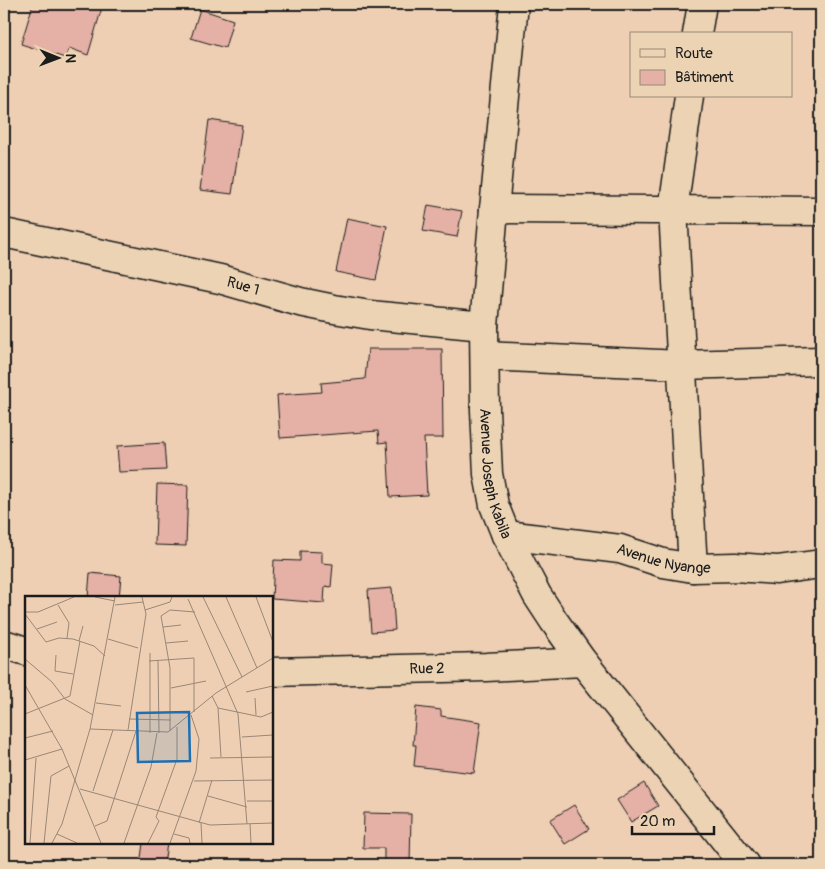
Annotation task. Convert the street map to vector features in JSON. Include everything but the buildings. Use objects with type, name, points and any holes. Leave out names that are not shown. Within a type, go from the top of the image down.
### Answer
[{"type":"street","name":"Avenue Joseph Kabila","points":[[514,4],[484,326],[488,474],[494,505],[506,535],[537,595],[554,621],[583,662],[745,865]]},
{"type":"street","points":[[697,32],[702,4]]},
{"type":"street","points":[[689,98],[673,210],[693,568]]},
{"type":"street","points":[[494,209],[821,211]]},
{"type":"street","name":"Rue 1","points":[[4,233],[220,279],[300,302],[334,309],[370,315],[484,326]]},
{"type":"street","points":[[485,356],[681,365],[821,361]]},
{"type":"street","name":"Avenue Nyange","points":[[506,535],[620,549],[663,563],[693,568],[777,570],[821,564]]},
{"type":"street","points":[[4,644],[25,650]]},
{"type":"street","name":"Rue 2","points":[[272,672],[486,667],[583,662]]}]
